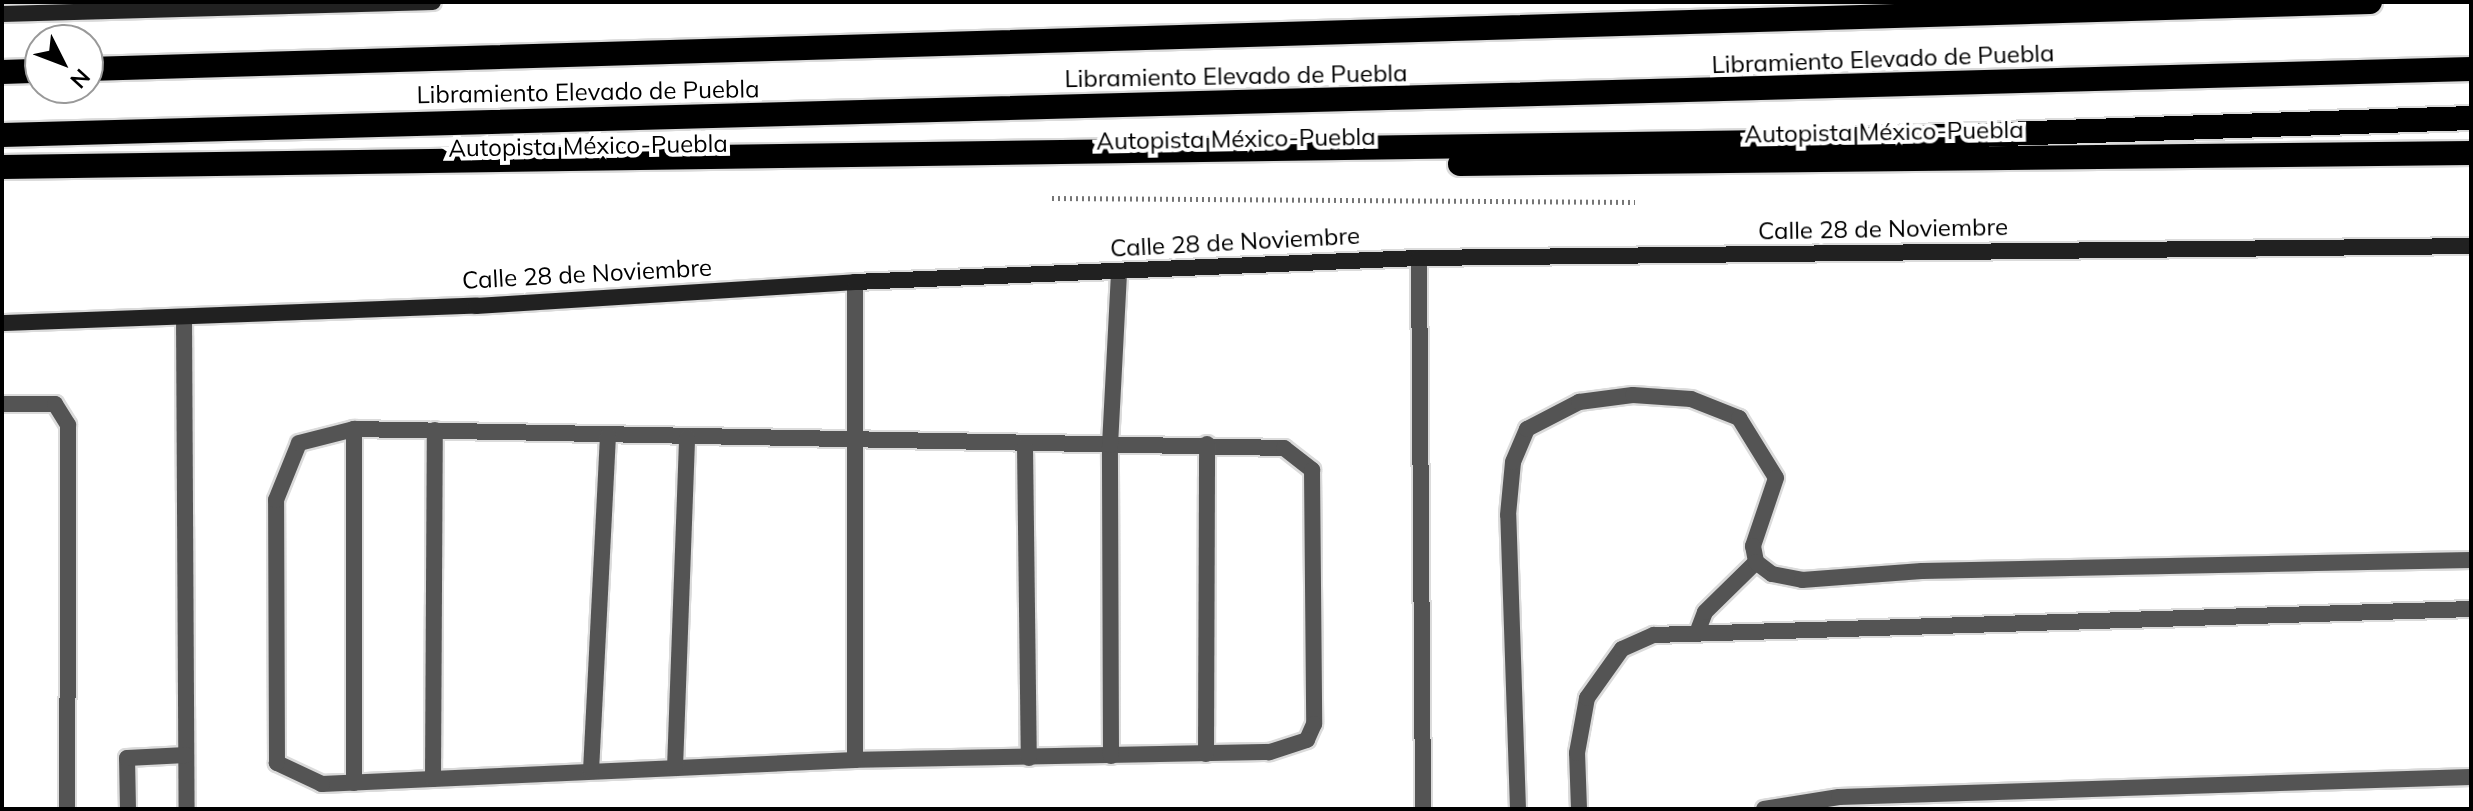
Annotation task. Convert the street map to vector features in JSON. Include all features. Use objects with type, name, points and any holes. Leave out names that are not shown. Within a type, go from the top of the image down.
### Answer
[{"type":"highway","points":[[104,69],[2370,2]]},
{"type":"highway","name":"Libramiento Elevado de Puebla","points":[[2,135],[2471,69]]},
{"type":"highway","points":[[2,72],[24,71]]},
{"type":"highway","points":[[2,167],[1754,142],[2471,118]]},
{"type":"highway","name":"Autopista México-Puebla","points":[[2,180],[2471,153]]},
{"type":"street","points":[[2,14],[433,2]]},
{"type":"street","name":"Calle 28 de Noviembre","points":[[2,323],[476,306],[855,282],[1419,258],[2471,246]]},
{"type":"lane","points":[[1419,258],[1423,809]]},
{"type":"lane","points":[[1111,756],[1110,445],[1119,271]]},
{"type":"lane","points":[[855,282],[855,760]]},
{"type":"lane","points":[[184,317],[187,809]]},
{"type":"lane","points":[[1518,809],[1508,515],[1513,462],[1527,429],[1579,402],[1633,395],[1691,399],[1739,418],[1776,478],[1753,546],[1756,562],[1772,574],[1802,580],[1922,571],[2471,560]]},
{"type":"lane","points":[[2,404],[55,404],[68,425],[67,809]]},
{"type":"lane","points":[[354,429],[354,783]]},
{"type":"lane","points":[[354,429],[1025,446],[1110,445],[1207,444],[1284,448],[1312,470],[1314,724],[1307,740],[1269,752],[855,760],[322,784],[277,763],[276,500],[299,443],[354,429]]},
{"type":"lane","points":[[433,779],[435,430]]},
{"type":"lane","points":[[591,771],[608,435]]},
{"type":"lane","points":[[675,768],[687,437]]},
{"type":"lane","points":[[1206,754],[1207,444]]},
{"type":"lane","points":[[1025,446],[1029,758]]},
{"type":"lane","points":[[1697,633],[1705,612],[1756,562]]},
{"type":"lane","points":[[1579,809],[1577,753],[1587,698],[1602,670],[1622,649],[1654,635],[2471,609]]},
{"type":"lane","points":[[128,809],[127,758],[186,755]]},
{"type":"lane","points":[[1764,809],[1839,797],[2471,777]]},
{"type":"path","points":[[1052,198],[1635,202]]}]
